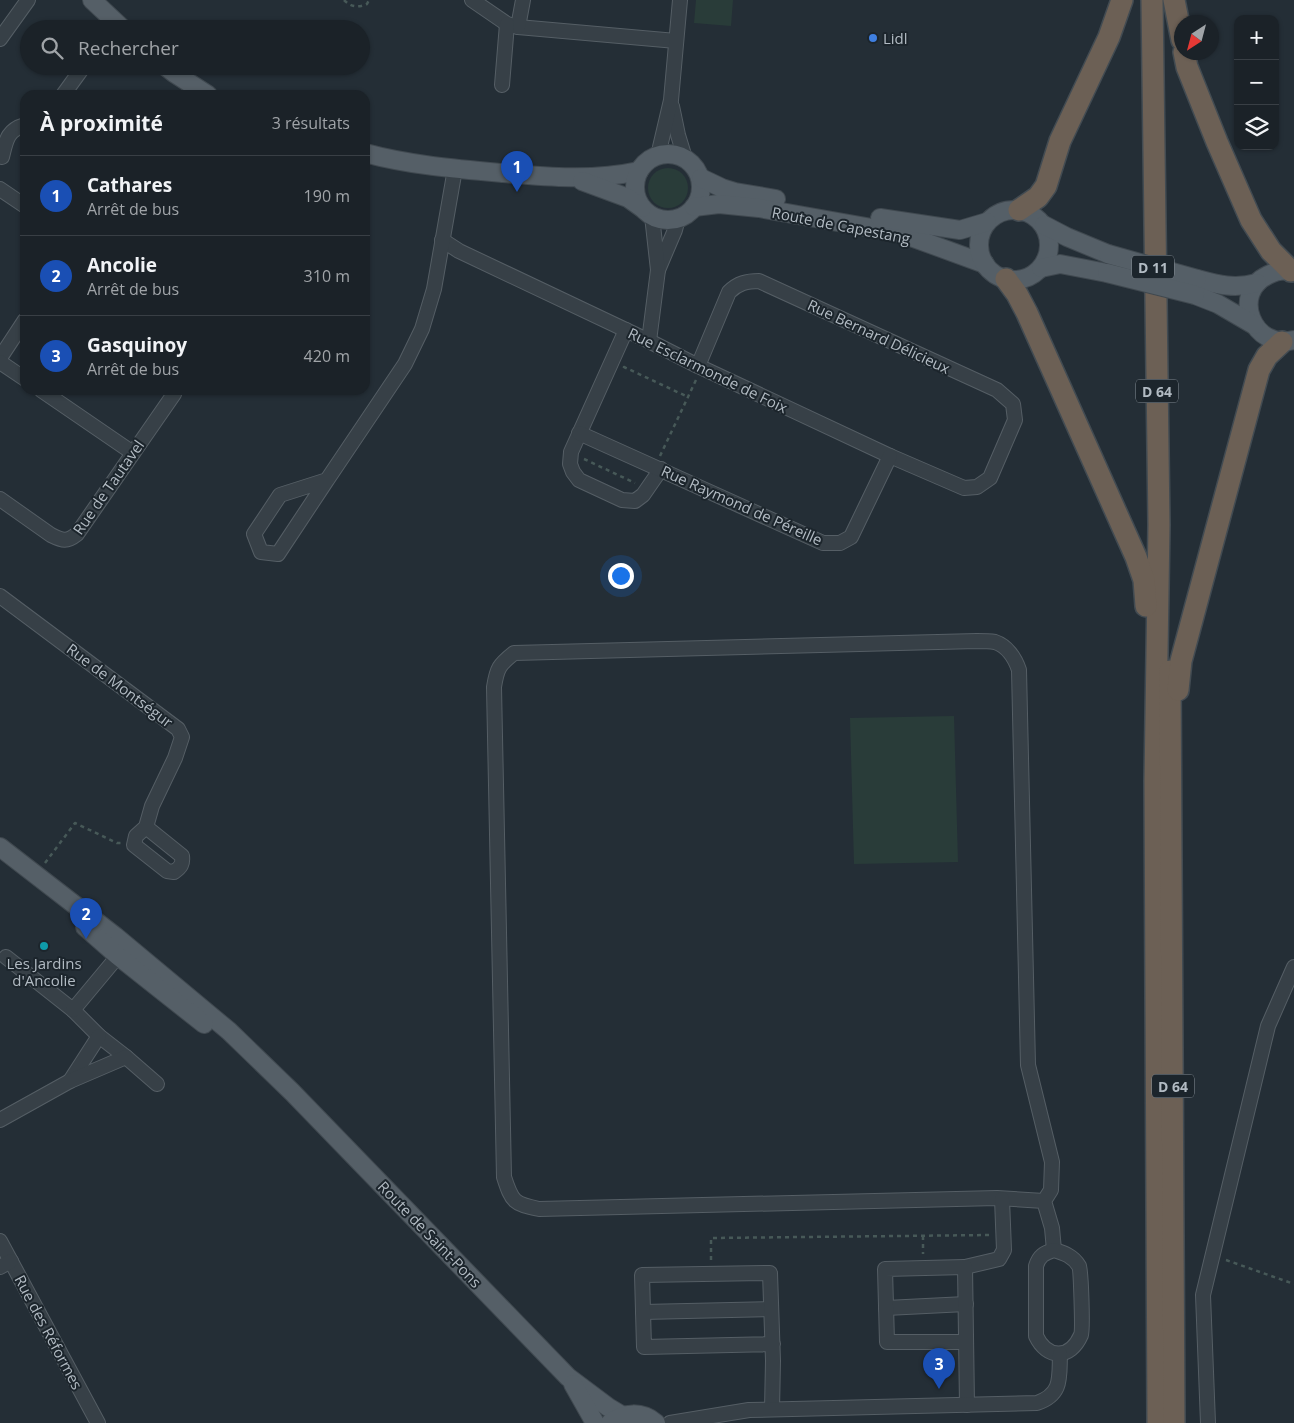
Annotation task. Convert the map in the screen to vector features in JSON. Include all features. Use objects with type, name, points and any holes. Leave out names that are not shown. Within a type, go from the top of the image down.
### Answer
[{"type":"highway","points":[[1019,210],[1038,197],[1046,186],[1060,141],[1109,37],[1122,0]]},
{"type":"highway","name":"D 64","points":[[1152,0],[1159,524],[1154,781],[1158,1423]]},
{"type":"highway","name":"D 64","points":[[1163,0],[1171,750],[1174,1423]]},
{"type":"highway","points":[[1174,0],[1177,15]]},
{"type":"highway","points":[[1186,60],[1217,142],[1252,220],[1271,251],[1293,272]]},
{"type":"highway","points":[[1006,280],[1017,294],[1026,313],[1136,557],[1144,580],[1154,781]]},
{"type":"highway","points":[[1171,750],[1181,661],[1259,370],[1267,356],[1288,341]]},
{"type":"main road","points":[[92,0],[111,20]]},
{"type":"main road","points":[[177,75],[200,90]]},
{"type":"main road","points":[[370,154],[455,170],[572,178],[618,176],[639,171]]},
{"type":"main road","points":[[572,178],[628,198],[647,212],[664,220],[678,219],[689,214],[698,204],[702,191],[701,178],[695,166],[685,158],[672,154],[659,155],[648,161],[639,171],[635,183],[636,196],[647,212]]},
{"type":"main road","name":"Route de Capestang","points":[[701,178],[735,192],[892,220],[960,230],[988,222]]},
{"type":"main road","name":"Route de Capestang","points":[[694,207],[719,204],[759,208],[900,233],[985,264]]},
{"type":"main road","points":[[1008,210],[1019,210],[1029,213],[1044,225],[1050,248],[1047,259],[1034,275],[1025,279],[1006,280],[991,271],[985,264],[980,254],[979,242],[981,231],[997,214],[1008,210]]},
{"type":"main road","name":"D 11","points":[[1044,225],[1066,237],[1196,287],[1218,304],[1254,325]]},
{"type":"main road","name":"D 11","points":[[1041,268],[1060,264],[1196,287],[1245,286],[1257,283]]},
{"type":"main road","points":[[1288,341],[1271,339],[1261,334],[1254,325],[1250,315],[1249,304],[1251,293],[1257,283],[1264,277],[1272,272],[1282,270],[1293,272]]},
{"type":"main road","name":"Route de Saint-Pons","points":[[0,849],[36,875],[118,948],[183,992],[229,1031],[292,1092],[568,1377],[608,1407],[616,1419]]},
{"type":"main road","name":"Route de Saint-Pons","points":[[0,849],[38,886],[118,948],[292,1092]]},
{"type":"main road","name":"Route de Saint-Pons","points":[[568,1377],[595,1423]]},
{"type":"main road","points":[[616,1419],[629,1414],[641,1415],[656,1423]]},
{"type":"street","points":[[0,39],[28,0]]},
{"type":"street","points":[[472,0],[513,26],[676,41]]},
{"type":"street","points":[[502,85],[513,26],[523,0]]},
{"type":"street","points":[[659,155],[671,100],[680,0]]},
{"type":"street","points":[[67,90],[77,75]]},
{"type":"street","points":[[671,100],[685,158]]},
{"type":"street","points":[[2,157],[8,135],[20,127]]},
{"type":"street","points":[[327,480],[280,495],[254,534],[261,552],[278,554],[405,364],[422,329],[434,289],[455,170]]},
{"type":"street","points":[[0,189],[20,203]]},
{"type":"street","points":[[647,212],[658,270]]},
{"type":"street","points":[[649,341],[658,270],[678,219]]},
{"type":"street","name":"Rue Esclarmonde de Foix","points":[[442,240],[698,366],[890,456],[964,488],[977,487]]},
{"type":"street","name":"Rue Bernard Délicieux","points":[[698,366],[729,292],[735,286],[748,281],[759,281],[997,390],[1013,404],[1015,420],[990,478],[977,487]]},
{"type":"street","points":[[20,328],[0,360],[20,375]]},
{"type":"street","points":[[626,330],[571,452],[570,464],[579,480],[622,500],[635,501],[648,488],[658,468]]},
{"type":"street","points":[[48,395],[132,453]]},
{"type":"street","name":"Rue de Tautavel","points":[[0,499],[51,535],[60,540],[70,539],[77,534],[173,395]]},
{"type":"street","name":"Rue Raymond de Péreille","points":[[580,433],[823,543],[840,543],[851,537],[890,456]]},
{"type":"street","name":"Rue de Montségur","points":[[0,596],[178,729],[182,737],[175,758],[152,806],[146,827],[136,836],[134,845]]},
{"type":"street","points":[[978,641],[996,642],[1006,649],[1014,658],[1019,670],[1028,1065],[1052,1162],[1052,1190],[1044,1201],[1002,1199],[539,1209],[517,1204],[509,1194],[504,1177],[494,687],[496,673],[502,663],[514,653],[544,652],[978,641]]},
{"type":"street","points":[[134,845],[167,871],[174,872],[180,868],[183,862],[182,856],[146,827]]},
{"type":"street","points":[[74,1010],[118,948]]},
{"type":"street","points":[[6,957],[74,1010],[99,1036],[157,1084]]},
{"type":"street","points":[[1208,1423],[1203,1295],[1268,1026],[1294,967]]},
{"type":"street","points":[[70,1081],[99,1036]]},
{"type":"street","points":[[0,1120],[70,1081],[126,1057]]},
{"type":"street","points":[[966,1342],[887,1342],[886,1269],[965,1267],[999,1259],[1004,1250],[1002,1199]]},
{"type":"street","points":[[1044,1201],[1052,1228],[1054,1250]]},
{"type":"street","name":"Rue des Réformes","points":[[0,1241],[5,1264],[98,1423]]},
{"type":"street","points":[[1054,1250],[1065,1253],[1080,1268],[1082,1333],[1075,1346],[1068,1352],[1060,1354],[1049,1352],[1036,1336],[1036,1266],[1038,1258],[1046,1252],[1054,1250]]},
{"type":"street","points":[[965,1267],[967,1405]]},
{"type":"street","points":[[772,1409],[773,1344],[770,1273],[642,1274],[644,1347],[773,1344]]},
{"type":"street","points":[[886,1308],[966,1304]]},
{"type":"street","points":[[643,1312],[771,1309]]},
{"type":"street","points":[[670,1423],[749,1410],[1037,1403],[1053,1394],[1057,1388],[1060,1354]]},
{"type":"street","points":[[715,1423],[734,1413]]},
{"type":"path","points":[[344,0],[349,5],[360,7],[367,4],[369,0]]},
{"type":"path","points":[[658,468],[697,378],[698,366]]},
{"type":"path","points":[[620,376],[624,367],[688,397]]},
{"type":"path","points":[[571,452],[648,488]]},
{"type":"path","points":[[36,875],[75,823],[117,843],[134,845]]},
{"type":"path","points":[[712,1274],[711,1238],[1004,1234]]},
{"type":"path","points":[[922,1236],[924,1268]]},
{"type":"path","points":[[1212,1255],[1294,1284]]},
{"type":"green space","points":[[696,0],[733,0],[731,26],[694,23]]},
{"type":"green space","points":[[668,168],[682,174],[688,188],[682,202],[668,208],[654,202],[648,188],[654,174]]},
{"type":"green space","points":[[954,716],[958,862],[854,864],[850,718]]},
{"type":"place","name":"Lidl","points":[[873,38]]},
{"type":"place","name":"Cathares","points":[[517,192]]},
{"type":"place","name":"Ancolie","points":[[86,939]]},
{"type":"place","name":"Les Jardins d'Ancolie","points":[[44,946]]},
{"type":"place","name":"Gasquinoy","points":[[939,1389]]}]
